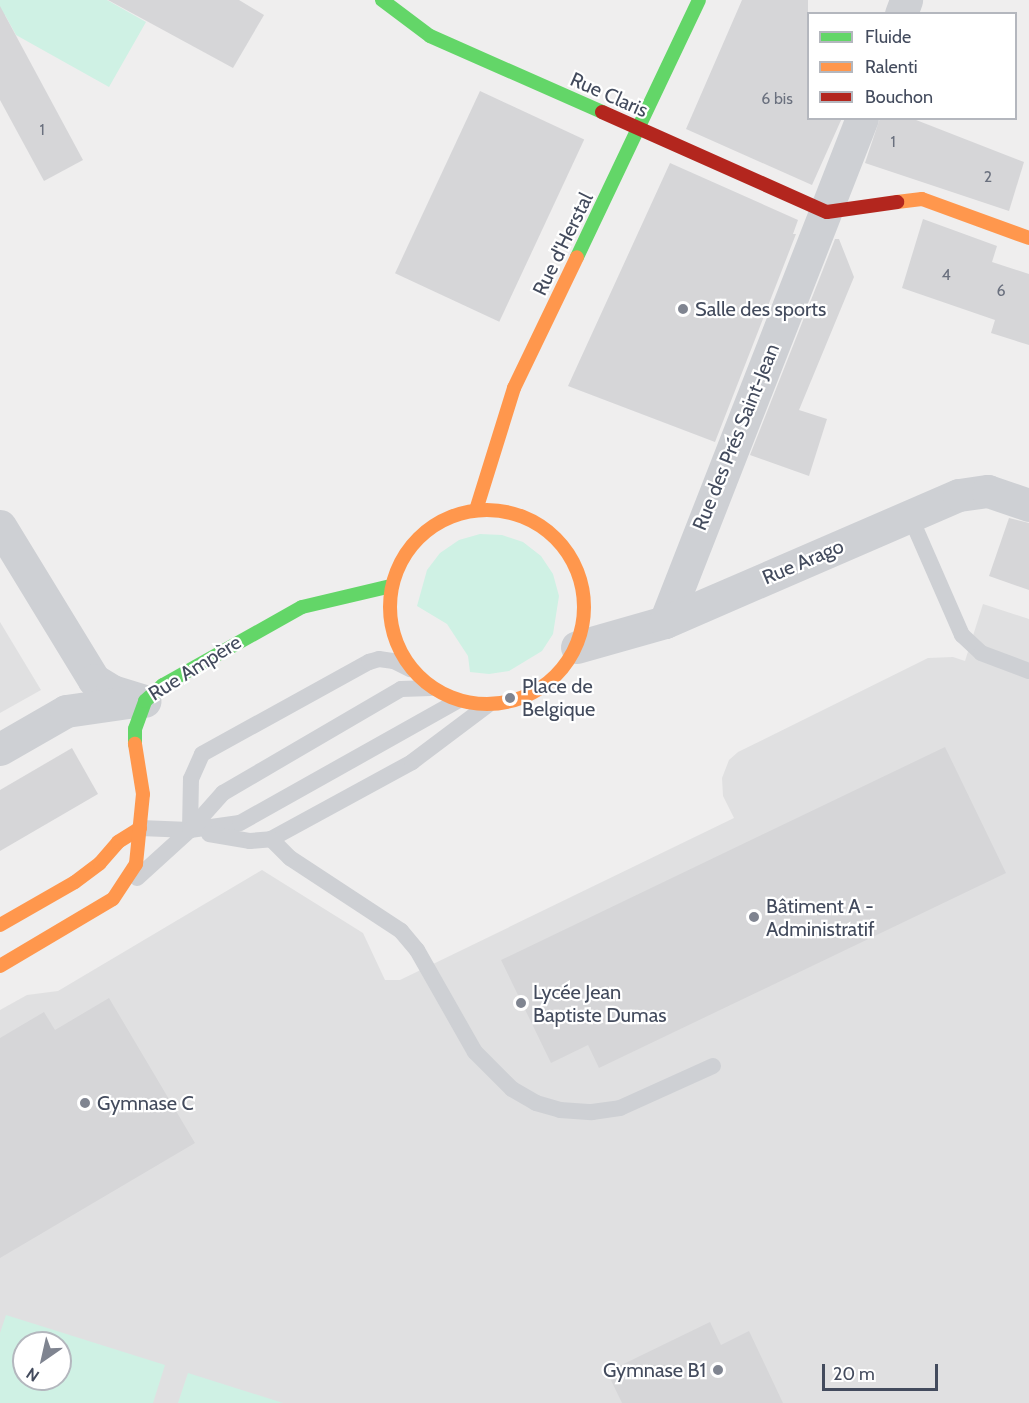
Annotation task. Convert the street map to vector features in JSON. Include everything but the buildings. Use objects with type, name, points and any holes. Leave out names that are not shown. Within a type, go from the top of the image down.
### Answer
[{"type":"street","name":"Rue Claris","points":[[382,0],[430,36],[827,212]]},
{"type":"street","name":"Rue d'Herstal","points":[[476,510],[514,388],[640,130],[699,0]]},
{"type":"street","name":"Rue des Prés Saint-Jean","points":[[665,622],[725,459],[827,212],[861,120]]},
{"type":"street","points":[[827,212],[922,199],[1029,238]]},
{"type":"street","name":"Rue Arago","points":[[576,647],[665,622],[959,495],[988,491],[1029,505]]},
{"type":"street","points":[[476,510],[515,514],[547,531],[561,544],[572,560],[583,592],[583,626],[576,647],[565,666],[533,694],[488,705],[457,700],[432,688],[410,669],[394,639],[389,613],[391,586],[409,548],[430,527],[450,517],[476,510]]},
{"type":"street","points":[[0,526],[94,680],[112,691],[145,700],[135,729],[136,761],[143,794],[136,864],[114,898],[0,966]]},
{"type":"street","name":"Rue Ampère","points":[[0,749],[66,711],[145,700],[163,686],[302,606],[391,586]]},
{"type":"street","points":[[0,925],[75,882],[100,863],[118,843],[140,828]]},
{"type":"lane","points":[[910,516],[962,635],[981,653],[1029,671]]},
{"type":"lane","points":[[190,830],[191,779],[202,754],[369,662],[379,659],[394,661],[410,669]]},
{"type":"lane","points":[[114,898],[190,830],[223,793],[401,689],[432,688]]},
{"type":"lane","points":[[190,830],[240,823],[457,700]]},
{"type":"lane","points":[[140,828],[190,830],[250,841],[272,839],[412,762],[488,705]]},
{"type":"lane","points":[[272,839],[290,858],[401,931],[417,950],[475,1052],[512,1089],[536,1103],[570,1111],[620,1108],[713,1066]]},
{"type":"shaded area","name":"Lycée Jean Baptiste Dumas","points":[[983,604],[1029,619],[1029,1403],[0,1403],[0,1010],[27,995],[58,991],[262,870],[363,933],[385,980],[400,980],[734,818],[723,796],[722,778],[729,760],[738,752],[928,658],[953,657],[965,661]]},
{"type":"shaded area","points":[[0,622],[41,690],[0,713]]},
{"type":"green space","points":[[0,0],[107,0],[146,22],[109,87],[16,35],[5,15],[0,18]]},
{"type":"green space","points":[[480,534],[502,535],[523,542],[541,556],[553,574],[559,596],[553,634],[542,651],[509,671],[489,674],[470,672],[468,656],[447,624],[417,606],[427,570],[440,553],[459,540]]},
{"type":"green space","points":[[6,1315],[57,1331],[12,1331],[12,1391],[72,1391],[72,1336],[165,1365],[153,1403],[0,1403],[0,1333]]},
{"type":"green space","points":[[188,1373],[283,1403],[178,1403]]},
{"type":"traffic: fast","points":[[382,0],[430,36],[602,112]]},
{"type":"traffic: fast","points":[[577,257],[699,0]]},
{"type":"traffic: fast","points":[[135,744],[135,729],[145,701],[163,685],[302,607],[391,586]]},
{"type":"traffic: slow","points":[[897,202],[922,199],[1029,238]]},
{"type":"traffic: slow","points":[[476,510],[514,388],[577,257]]},
{"type":"traffic: slow","points":[[477,510],[497,510],[533,521],[556,538],[568,553],[577,570],[584,597],[584,607],[584,617],[577,644],[568,661],[556,676],[541,688],[524,697],[497,704],[477,704],[441,693],[412,669],[401,653],[394,635],[390,617],[390,597],[401,561],[425,532],[441,521],[459,514],[477,510]]},
{"type":"traffic: slow","points":[[0,966],[113,899],[136,864],[143,794],[135,744]]},
{"type":"traffic: slow","points":[[0,925],[75,882],[100,863],[118,842],[140,828]]},
{"type":"traffic: jam","points":[[602,112],[827,212],[897,202]]},
{"type":"place","name":"Salle des sports","points":[[683,309]]},
{"type":"place","name":"Place de Belgique","points":[[510,698]]},
{"type":"place","name":"Bâtiment A - Administratif","points":[[754,917]]},
{"type":"place","name":"Lycée Jean Baptiste Dumas","points":[[521,1003]]},
{"type":"place","name":"Gymnase C","points":[[85,1103]]},
{"type":"place","name":"Gymnase B1","points":[[718,1370]]}]
